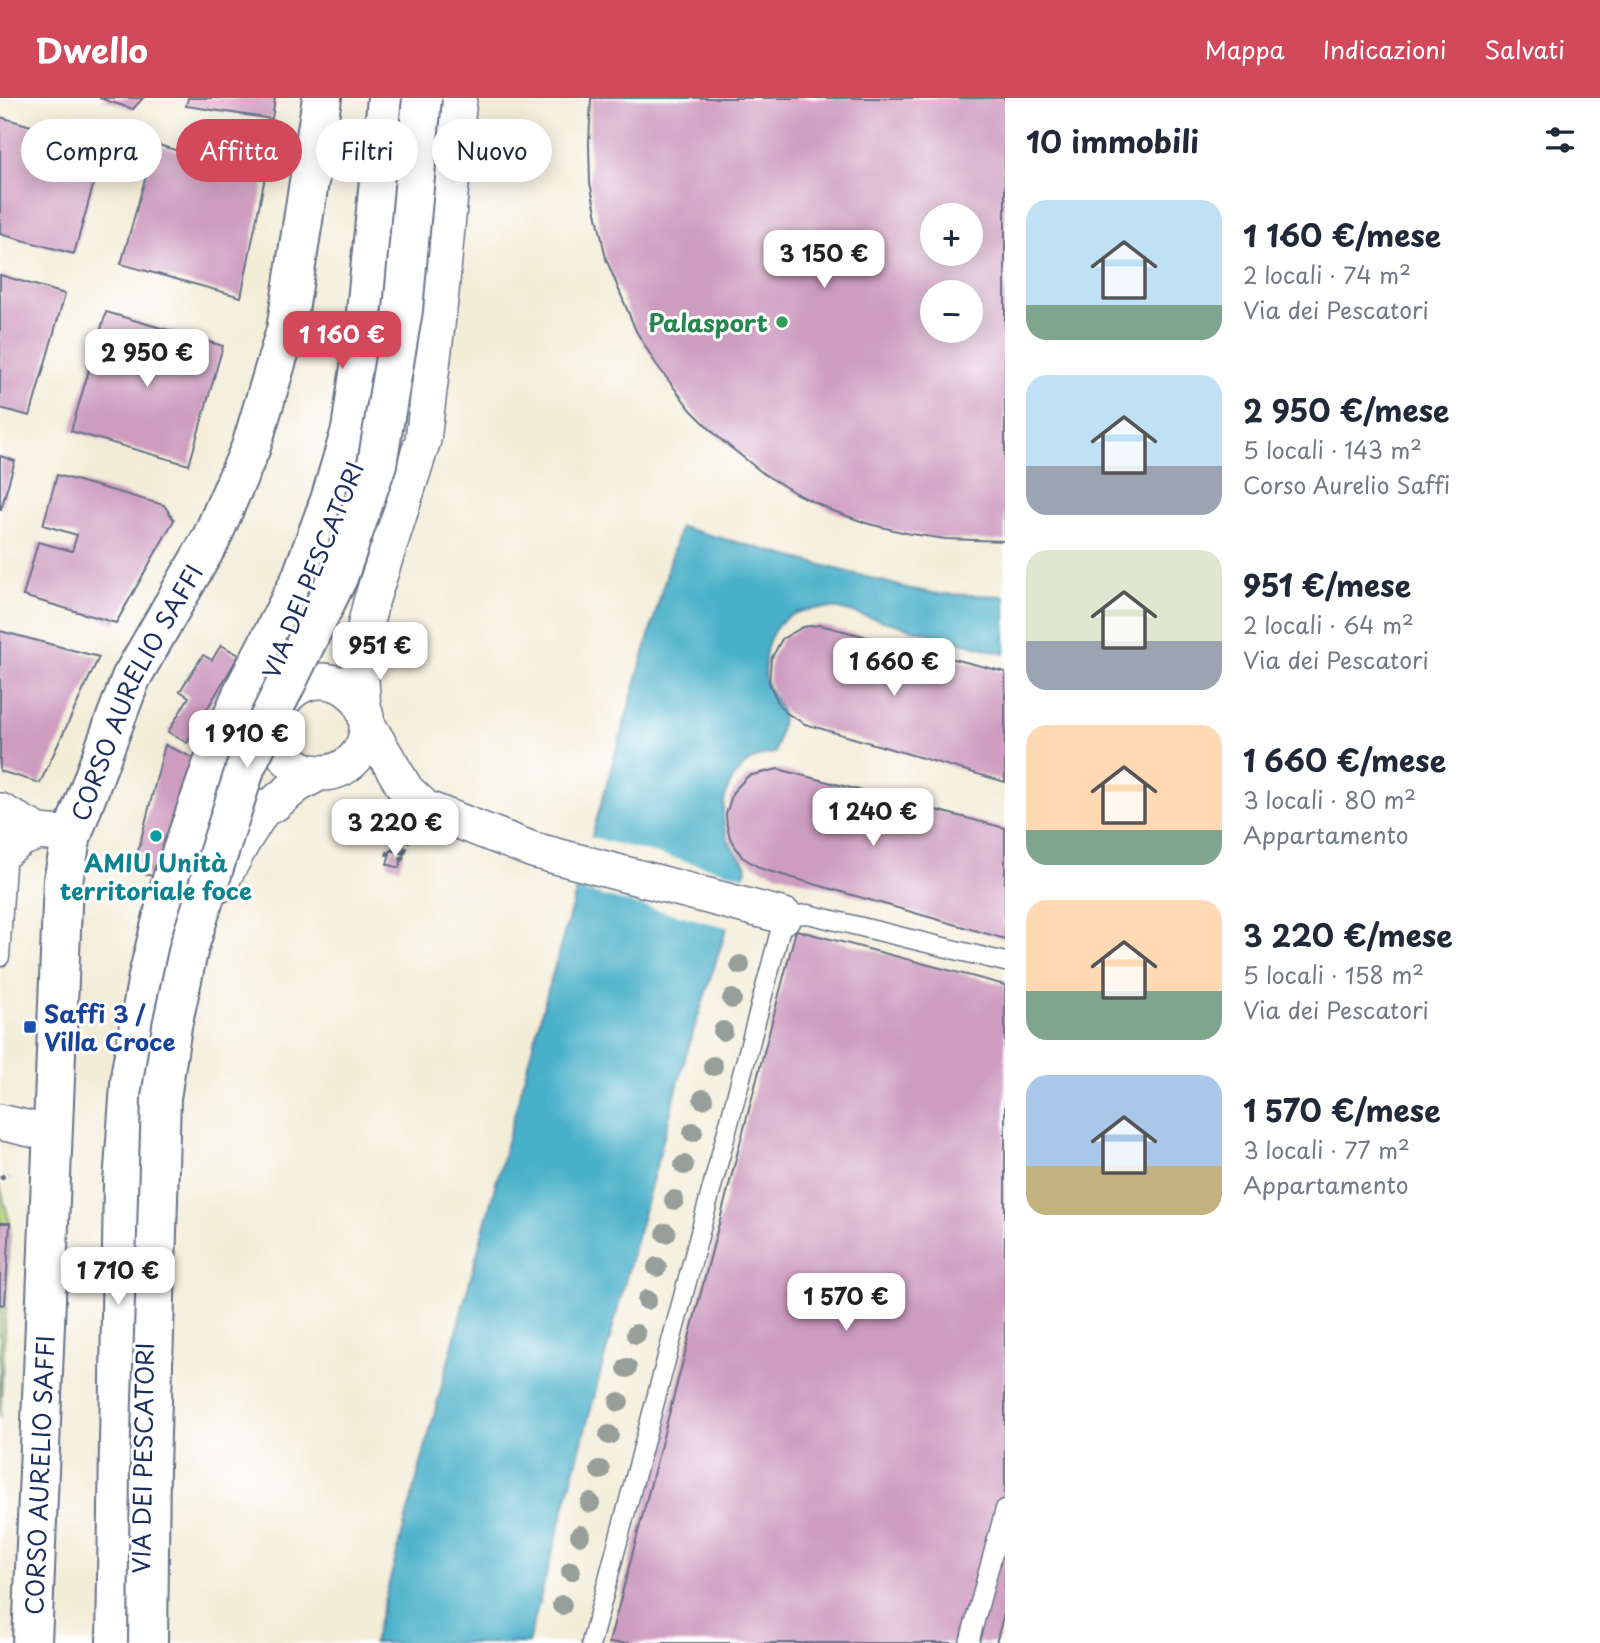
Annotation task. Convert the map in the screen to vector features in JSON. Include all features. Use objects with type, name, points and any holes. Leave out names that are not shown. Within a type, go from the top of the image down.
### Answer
[{"type":"main road","name":"CORSO AURELIO SAFFI","points":[[32,1643],[63,881],[56,834],[131,678],[211,539],[255,436],[286,330],[322,98]]},
{"type":"main road","points":[[116,1643],[124,1183],[131,1071],[148,976],[172,879],[214,760],[243,692],[300,581],[330,500],[351,430],[362,353],[387,98]]},
{"type":"main road","points":[[148,1643],[150,1467],[161,1098],[172,1026],[189,947],[246,766],[338,577],[377,464],[403,310],[422,98]]},
{"type":"street","name":"VIA DEI PESCATORI","points":[[175,981],[167,963],[169,949],[243,780],[255,708],[286,643],[359,462],[369,383],[394,98]]},
{"type":"street","points":[[459,98],[423,440],[375,590],[359,652],[365,717],[402,784],[425,808],[533,850],[768,912]]},
{"type":"street","name":"VIA DEI PESCATORI","points":[[138,1643],[147,1190],[163,1037],[180,963],[200,919],[263,809],[273,781],[278,742],[275,727],[278,711],[291,692],[305,685],[327,682],[342,686],[355,696],[365,717],[366,740],[359,754],[348,765],[297,785],[274,804],[263,809]]},
{"type":"street","points":[[278,742],[285,756],[296,766],[327,773],[383,778],[402,784]]},
{"type":"street","points":[[0,812],[56,834]]},
{"type":"street","points":[[4,851],[56,834]]},
{"type":"street","points":[[0,1122],[52,1134]]},
{"type":"lane","points":[[0,812],[4,851],[0,957]]},
{"type":"lane","points":[[591,1643],[768,912],[808,914],[1005,962]]},
{"type":"lane","points":[[969,1643],[1005,1509]]},
{"type":"path","points":[[387,856],[390,848],[406,852]]},
{"type":"path","points":[[0,1178],[9,1173]]},
{"type":"green space","points":[[0,1186],[10,1223],[0,1419]]},
{"type":"water","points":[[680,527],[911,589],[939,594],[1005,596],[1005,654],[839,609],[812,609],[789,616],[773,633],[765,660],[765,679],[782,715],[775,753],[748,762],[730,783],[725,796],[724,825],[728,839],[747,865],[687,1051],[528,1643],[373,1643],[542,1011]]},
{"type":"pier","points":[[590,837],[747,877],[730,928],[575,889]]},
{"type":"building","points":[[99,98],[143,98],[133,109]]},
{"type":"building","points":[[188,98],[275,98],[272,119],[186,106]]},
{"type":"building","name":"Palasport","points":[[591,98],[1005,98],[1005,541],[945,539],[869,524],[797,494],[764,474],[719,438],[691,410],[656,364],[636,331],[606,259],[590,183]]},
{"type":"building","points":[[0,117],[21,123],[21,182],[94,182],[74,254],[0,234]]},
{"type":"building","points":[[162,146],[176,150],[176,182],[264,182],[241,297],[121,264],[144,182],[162,182]]},
{"type":"building","points":[[0,275],[65,294],[30,416],[0,408]]},
{"type":"building","points":[[106,312],[223,346],[189,465],[71,431]]},
{"type":"building","points":[[0,456],[15,461],[1,509],[0,509]]},
{"type":"building","points":[[57,475],[164,505],[174,520],[116,623],[23,596],[38,542],[72,551],[77,535],[43,525]]},
{"type":"building","points":[[820,625],[1005,672],[1005,782],[805,724],[785,712],[769,682],[771,659],[782,639],[803,627]]},
{"type":"building","points":[[0,631],[99,657],[40,783],[0,771]]},
{"type":"building","points":[[221,645],[239,655],[187,743],[168,732],[189,697],[180,691],[203,655],[212,660]]},
{"type":"building","name":"AMIU Unità territoriale foce","points":[[165,745],[196,759],[156,877],[133,871]]},
{"type":"building","points":[[778,769],[1005,828],[1005,939],[762,869],[742,857],[730,838],[727,826],[726,814],[733,792],[748,776]]},
{"type":"building","points":[[391,850],[404,854],[399,868],[387,864]]},
{"type":"building","points":[[796,930],[1005,985],[1005,1609],[996,1643],[609,1643]]},
{"type":"building","points":[[0,1223],[10,1223],[5,1304],[0,1305]]},
{"type":"place","name":"Palasport","points":[[782,322]]},
{"type":"place","name":"AMIU Unità territoriale foce","points":[[156,836]]},
{"type":"place","name":"Saffi 3 / Villa Croce","points":[[30,1027]]}]
